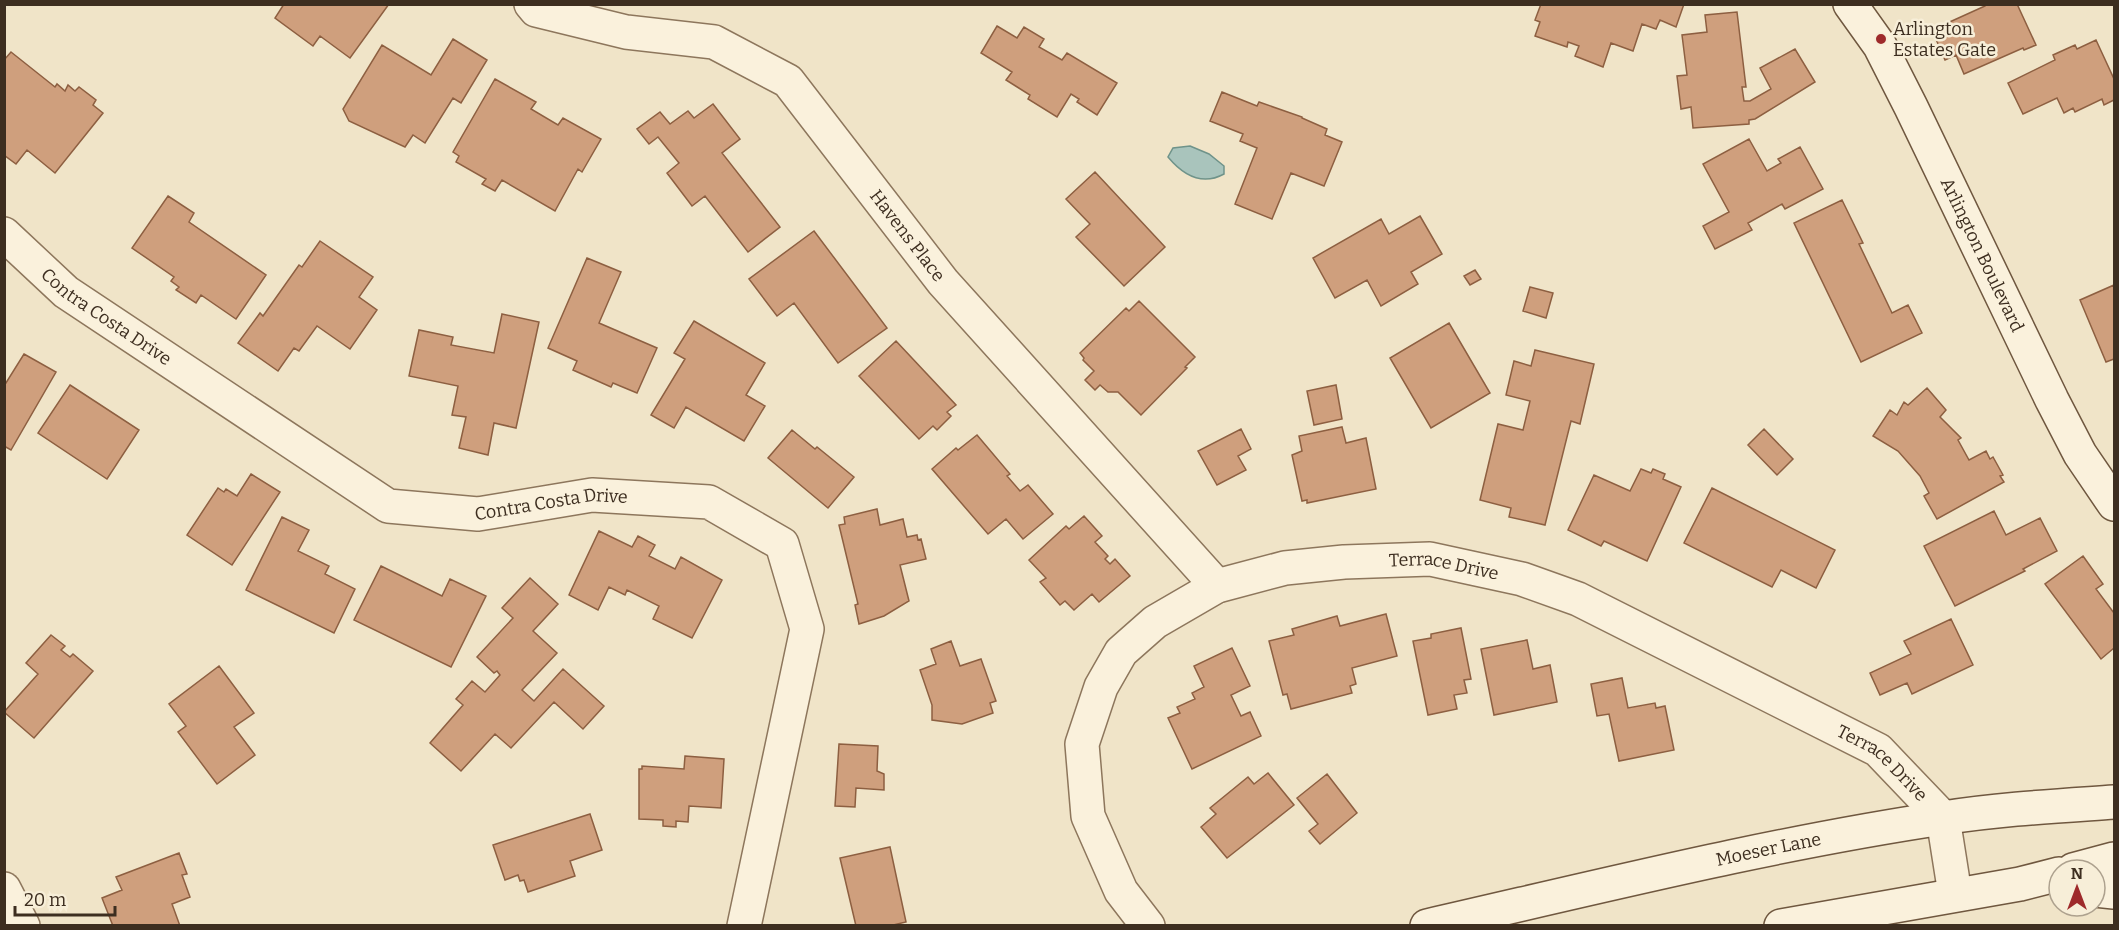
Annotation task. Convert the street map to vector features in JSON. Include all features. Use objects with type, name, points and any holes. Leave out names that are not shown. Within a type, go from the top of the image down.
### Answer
[{"type":"street","name":"Havens Place","points":[[531,4],[536,10],[626,32],[714,42],[789,81],[944,282],[1217,586]]},
{"type":"street","name":"Arlington Boulevard","points":[[1850,4],[1880,46],[2080,453],[2115,504]]},
{"type":"street","name":"Contra Costa Drive","points":[[4,234],[66,292],[388,506],[478,514],[592,495],[709,502],[782,544],[807,629],[744,926]]},
{"type":"street","name":"Terrace Drive","points":[[1148,926],[1121,891],[1088,816],[1082,744],[1101,687],[1120,652],[1155,622],[1217,586],[1285,568],[1344,562],[1430,559],[1522,579],[1578,599],[1878,750],[1943,818],[1955,894]]},
{"type":"street","name":"Moeser Lane","points":[[1427,926],[1800,842],[2000,810],[2115,802]]},
{"type":"street","points":[[1781,926],[2020,884],[2047,877]]},
{"type":"street","points":[[2020,884],[2047,886]]},
{"type":"street","points":[[4,889],[23,926]]},
{"type":"water","points":[[1190,146],[1209,154],[1224,166],[1224,174],[1208,179],[1193,177],[1180,169],[1168,157],[1173,148]]},
{"type":"building","points":[[284,4],[389,4],[350,58],[320,36],[313,46],[275,18]]},
{"type":"building","points":[[1541,4],[1684,4],[1676,27],[1660,20],[1656,29],[1642,24],[1633,51],[1611,43],[1603,67],[1575,56],[1579,46],[1568,42],[1567,47],[1535,36],[1540,22],[1535,20]]},
{"type":"building","points":[[1985,4],[2017,4],[2036,45],[2024,50],[2023,48],[1964,74],[1956,55],[1945,60],[1932,30]]},
{"type":"building","points":[[1737,12],[1746,87],[1742,87],[1744,101],[1750,101],[1771,89],[1760,68],[1795,49],[1815,82],[1755,119],[1749,120],[1749,124],[1693,128],[1691,107],[1681,109],[1677,76],[1687,75],[1682,35],[1707,32],[1705,15]]},
{"type":"building","points":[[997,26],[1017,38],[1024,27],[1044,39],[1039,47],[1062,60],[1067,53],[1117,83],[1097,115],[1077,102],[1079,99],[1071,94],[1057,117],[1028,99],[1030,95],[1006,80],[1012,72],[981,53]]},
{"type":"building","points":[[453,39],[487,60],[461,103],[453,98],[425,143],[413,135],[405,147],[349,121],[343,109],[382,45],[431,75]]},
{"type":"building","points":[[2096,40],[2114,79],[2114,100],[2104,105],[2102,99],[2075,112],[2073,108],[2064,113],[2057,98],[2023,114],[2008,83],[2055,60],[2053,55],[2075,45],[2077,49]]},
{"type":"building","points":[[11,52],[55,87],[57,84],[65,91],[68,85],[75,91],[79,87],[96,100],[93,105],[103,113],[55,173],[27,150],[16,164],[4,155],[4,60]]},
{"type":"building","points":[[495,79],[536,102],[531,109],[558,125],[563,118],[601,139],[582,172],[578,169],[555,211],[502,180],[495,191],[482,184],[486,179],[456,162],[459,156],[453,152]]},
{"type":"building","points":[[1222,92],[1257,106],[1259,102],[1302,117],[1327,129],[1325,135],[1342,142],[1324,186],[1291,173],[1272,219],[1235,204],[1257,148],[1240,141],[1243,134],[1210,121]]},
{"type":"building","points":[[713,104],[740,139],[722,153],[780,227],[748,252],[705,196],[692,206],[667,173],[679,163],[658,137],[649,144],[637,129],[660,112],[670,124],[688,111],[694,118]]},
{"type":"building","points":[[1749,139],[1767,171],[1781,163],[1778,159],[1800,147],[1823,189],[1785,209],[1782,204],[1748,223],[1752,230],[1715,249],[1703,226],[1729,212],[1703,164]]},
{"type":"building","points":[[1095,172],[1165,247],[1124,286],[1076,237],[1090,224],[1066,199]]},
{"type":"building","points":[[168,196],[194,213],[189,222],[266,275],[236,319],[201,295],[196,303],[176,290],[179,287],[171,281],[174,277],[132,248]]},
{"type":"building","points":[[1842,200],[1863,243],[1859,244],[1892,313],[1908,305],[1922,333],[1861,362],[1794,223]]},
{"type":"building","points":[[1420,216],[1442,254],[1411,272],[1418,284],[1381,306],[1367,280],[1335,298],[1313,258],[1381,219],[1389,234]]},
{"type":"building","points":[[814,231],[887,328],[838,363],[794,303],[777,316],[749,279]]},
{"type":"building","points":[[320,241],[373,277],[359,297],[377,310],[350,349],[317,326],[299,351],[294,348],[278,371],[238,343],[260,313],[263,316],[299,265],[302,267]]},
{"type":"building","points":[[587,258],[621,272],[599,323],[657,348],[637,393],[613,383],[611,387],[573,370],[577,361],[548,348]]},
{"type":"building","points":[[1475,270],[1481,279],[1470,285],[1464,276]]},
{"type":"building","points":[[2114,285],[2114,359],[2106,362],[2080,300]]},
{"type":"building","points":[[1530,287],[1553,293],[1546,318],[1523,311]]},
{"type":"building","points":[[1139,301],[1195,357],[1141,415],[1118,392],[1108,392],[1100,385],[1095,390],[1085,380],[1094,371],[1083,360],[1080,353],[1126,308],[1129,311]]},
{"type":"building","points":[[502,314],[539,322],[516,428],[494,423],[488,455],[459,448],[466,417],[452,415],[458,386],[409,376],[419,330],[453,337],[451,345],[494,353]]},
{"type":"building","points":[[694,321],[765,363],[746,395],[765,406],[744,441],[686,407],[674,428],[651,415],[685,359],[674,353]]},
{"type":"building","points":[[1449,323],[1490,393],[1431,428],[1390,358]]},
{"type":"building","points":[[896,341],[956,405],[947,412],[951,416],[937,430],[933,426],[919,439],[859,376]]},
{"type":"building","points":[[1535,350],[1594,364],[1580,424],[1571,421],[1545,525],[1509,517],[1511,508],[1480,500],[1498,424],[1523,430],[1530,401],[1506,395],[1514,361],[1531,366]]},
{"type":"building","points":[[24,354],[56,372],[11,450],[4,446],[4,386]]},
{"type":"building","points":[[70,385],[139,430],[107,479],[38,433]]},
{"type":"building","points":[[1336,385],[1342,419],[1314,425],[1307,391]]},
{"type":"building","points":[[1927,388],[1946,410],[1940,417],[1961,438],[1958,440],[1969,460],[1986,451],[1990,459],[1993,457],[2003,475],[2000,476],[2004,482],[1937,519],[1924,496],[1929,493],[1920,476],[1898,451],[1873,436],[1890,410],[1897,415],[1904,402],[1908,405]]},
{"type":"building","points":[[1342,427],[1346,443],[1366,438],[1376,489],[1307,503],[1307,500],[1302,501],[1292,455],[1302,451],[1299,436]]},
{"type":"building","points":[[1241,429],[1251,449],[1238,456],[1246,470],[1217,485],[1198,451]]},
{"type":"building","points":[[1764,429],[1793,459],[1777,475],[1748,445]]},
{"type":"building","points":[[792,430],[854,477],[828,508],[768,458]]},
{"type":"building","points":[[977,435],[1010,474],[1007,476],[1020,491],[1028,485],[1053,514],[1023,539],[1006,519],[988,534],[932,469],[956,448],[958,450]]},
{"type":"building","points":[[1641,469],[1651,473],[1653,469],[1665,474],[1663,479],[1681,487],[1647,561],[1604,541],[1601,546],[1568,530],[1594,475],[1630,491]]},
{"type":"building","points":[[251,474],[280,492],[232,565],[187,535],[218,488],[224,492],[226,489],[237,496]]},
{"type":"building","points":[[1712,488],[1835,550],[1816,588],[1781,570],[1772,587],[1684,543]]},
{"type":"building","points":[[877,509],[880,525],[903,519],[907,537],[917,535],[918,540],[921,539],[926,559],[900,565],[909,601],[884,616],[859,624],[855,605],[858,604],[839,525],[845,524],[844,517]]},
{"type":"building","points":[[1994,511],[2006,535],[2040,518],[2057,551],[2023,569],[2025,571],[1955,606],[1924,546]]},
{"type":"building","points":[[1084,516],[1102,536],[1095,542],[1108,556],[1105,559],[1110,564],[1115,559],[1130,576],[1099,602],[1092,594],[1074,610],[1065,601],[1060,605],[1040,582],[1046,578],[1029,560],[1066,526],[1069,529]]},
{"type":"building","points":[[282,517],[309,530],[298,551],[329,566],[325,574],[355,589],[334,633],[246,590]]},
{"type":"building","points":[[599,531],[632,547],[638,536],[655,545],[649,556],[675,569],[681,557],[722,580],[692,638],[653,619],[659,606],[627,590],[625,595],[609,587],[598,610],[569,595]]},
{"type":"building","points":[[2083,556],[2103,584],[2096,589],[2114,613],[2114,648],[2101,659],[2045,584]]},
{"type":"building","points":[[381,566],[442,596],[450,579],[486,596],[451,667],[354,620]]},
{"type":"building","points":[[530,578],[558,604],[533,631],[557,653],[522,690],[534,701],[563,669],[604,706],[583,729],[554,702],[511,748],[495,734],[461,771],[430,743],[463,705],[456,699],[472,681],[485,692],[500,675],[497,671],[494,673],[477,657],[513,618],[502,608]]},
{"type":"building","points":[[1386,614],[1397,656],[1352,668],[1356,684],[1350,686],[1352,693],[1291,709],[1287,694],[1283,695],[1269,641],[1294,635],[1292,629],[1337,616],[1340,626]]},
{"type":"building","points":[[1951,619],[1973,665],[1912,694],[1907,683],[1880,695],[1870,673],[1911,654],[1904,641]]},
{"type":"building","points":[[1461,628],[1471,679],[1464,680],[1467,693],[1454,695],[1457,709],[1428,715],[1413,641],[1431,638],[1431,634]]},
{"type":"building","points":[[51,635],[65,646],[61,650],[70,657],[73,654],[93,671],[34,738],[4,712],[38,674],[26,663]]},
{"type":"building","points":[[1527,640],[1533,669],[1550,665],[1557,702],[1494,715],[1481,649]]},
{"type":"building","points":[[951,641],[960,666],[981,659],[996,701],[990,703],[993,713],[962,724],[932,720],[932,705],[920,670],[936,664],[931,649]]},
{"type":"building","points":[[1232,648],[1250,686],[1231,695],[1241,716],[1250,712],[1261,736],[1192,769],[1168,718],[1180,713],[1177,707],[1195,699],[1192,693],[1204,687],[1194,666]]},
{"type":"building","points":[[219,666],[254,713],[234,727],[255,755],[217,784],[178,732],[186,726],[169,704]]},
{"type":"building","points":[[1622,678],[1628,708],[1655,703],[1656,708],[1665,706],[1674,750],[1619,761],[1609,714],[1597,716],[1591,684]]},
{"type":"building","points":[[839,744],[878,746],[877,771],[884,774],[884,790],[856,788],[855,807],[835,806]]},
{"type":"building","points":[[685,756],[724,759],[721,808],[689,806],[688,822],[676,821],[676,827],[663,826],[663,820],[639,819],[639,769],[642,769],[642,766],[684,769]]},
{"type":"building","points":[[1268,773],[1294,805],[1227,858],[1201,827],[1216,814],[1210,808],[1248,777],[1254,784]]},
{"type":"building","points":[[1327,774],[1357,813],[1320,844],[1309,831],[1318,824],[1297,798]]},
{"type":"building","points":[[590,814],[602,850],[570,861],[575,876],[528,892],[524,880],[520,881],[518,875],[505,880],[493,845]]},
{"type":"building","points":[[890,847],[906,922],[889,926],[856,926],[840,858]]},
{"type":"building","points":[[179,853],[187,874],[182,875],[190,897],[172,904],[180,926],[113,926],[102,898],[122,890],[116,877]]},
{"type":"place","name":"Arlington Estates Gate","points":[[1881,39]]}]
